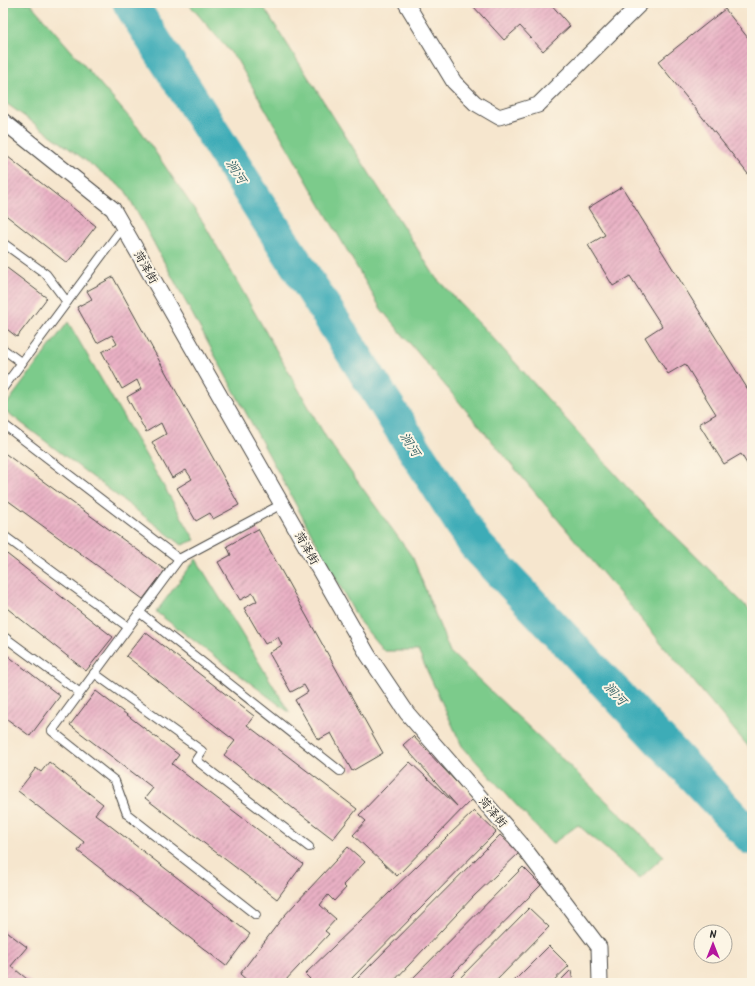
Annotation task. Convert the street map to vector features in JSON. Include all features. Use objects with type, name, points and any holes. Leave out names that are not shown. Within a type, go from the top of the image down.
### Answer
[{"type":"street","points":[[406,3],[454,82],[475,103],[499,118],[538,105],[641,3]]},
{"type":"street","name":"菏泽街","points":[[3,121],[113,209],[368,655],[407,713],[520,844],[599,947],[600,983]]},
{"type":"lane","points":[[3,388],[123,227]]},
{"type":"lane","points":[[3,243],[46,274],[67,302]]},
{"type":"lane","points":[[3,349],[22,363]]},
{"type":"lane","points":[[3,424],[179,559]]},
{"type":"lane","points":[[256,915],[127,814],[115,781],[52,731],[179,559],[282,504]]},
{"type":"lane","points":[[3,535],[128,627]]},
{"type":"lane","points":[[139,612],[340,771]]},
{"type":"lane","points":[[3,636],[80,692]]},
{"type":"lane","points":[[94,673],[202,751],[196,760],[309,847]]},
{"type":"green space","points":[[3,3],[30,3],[141,131],[203,222],[327,439],[413,558],[450,652],[664,856],[640,878],[578,825],[552,844],[462,746],[418,651],[384,651],[359,621],[125,190],[3,101]]},
{"type":"green space","points":[[188,3],[261,3],[436,278],[494,339],[635,496],[752,612],[752,751],[381,309],[237,60]]},
{"type":"green space","points":[[68,322],[195,540],[182,545],[3,409]]},
{"type":"green space","points":[[196,559],[290,713],[156,612]]},
{"type":"building","points":[[476,3],[550,3],[570,26],[543,51],[520,26],[504,40],[473,6]]},
{"type":"building","points":[[725,9],[752,43],[752,179],[658,62]]},
{"type":"building","points":[[3,153],[96,226],[67,263],[3,213]]},
{"type":"building","points":[[622,187],[752,396],[752,472],[741,454],[724,464],[699,424],[716,414],[685,364],[668,374],[645,337],[662,326],[630,276],[613,286],[588,245],[605,235],[588,208]]},
{"type":"building","points":[[3,265],[47,298],[17,337],[3,326]]},
{"type":"building","points":[[113,277],[239,505],[213,519],[210,513],[196,521],[177,488],[192,479],[186,470],[172,478],[152,442],[166,434],[161,423],[146,432],[127,397],[141,389],[137,380],[122,389],[102,352],[117,344],[112,335],[97,343],[77,307],[92,299],[87,291]]},
{"type":"building","points":[[3,452],[165,570],[143,599],[3,497]]},
{"type":"building","points":[[258,529],[383,753],[352,771],[331,733],[318,740],[295,700],[308,692],[304,685],[291,692],[269,653],[282,645],[278,637],[265,644],[244,608],[257,601],[253,593],[240,600],[218,562],[231,555],[227,546]]},
{"type":"building","points":[[3,551],[113,637],[86,671],[3,605]]},
{"type":"building","points":[[145,632],[254,716],[247,725],[357,809],[333,839],[224,755],[235,741],[126,656]]},
{"type":"building","points":[[3,652],[60,696],[30,736],[3,716]]},
{"type":"building","points":[[96,691],[179,755],[172,764],[303,864],[277,899],[145,798],[153,788],[70,725]]},
{"type":"building","points":[[413,736],[472,799],[397,876],[353,835],[366,821],[359,815],[410,762],[458,807],[403,745]]},
{"type":"building","points":[[49,762],[103,804],[95,814],[250,934],[226,966],[78,851],[84,842],[18,791],[36,768],[41,772]]},
{"type":"building","points":[[474,811],[496,832],[347,983],[306,983],[310,979],[305,974]]},
{"type":"building","points":[[500,835],[519,853],[474,896],[392,983],[353,983]]},
{"type":"building","points":[[348,847],[365,862],[343,885],[346,888],[334,901],[328,895],[320,905],[336,919],[325,931],[329,934],[283,983],[250,983],[240,974],[283,917]]},
{"type":"building","points":[[523,867],[541,885],[444,983],[408,983]]},
{"type":"building","points":[[529,908],[549,927],[494,983],[455,983]]},
{"type":"building","points":[[3,929],[27,947],[11,966],[32,983],[3,983]]},
{"type":"building","points":[[549,946],[569,966],[551,983],[512,983]]},
{"type":"building","points":[[571,970],[573,983],[558,983]]},
{"type":"waterway","name":"涧河","points":[[130,3],[475,544],[752,838]]}]
